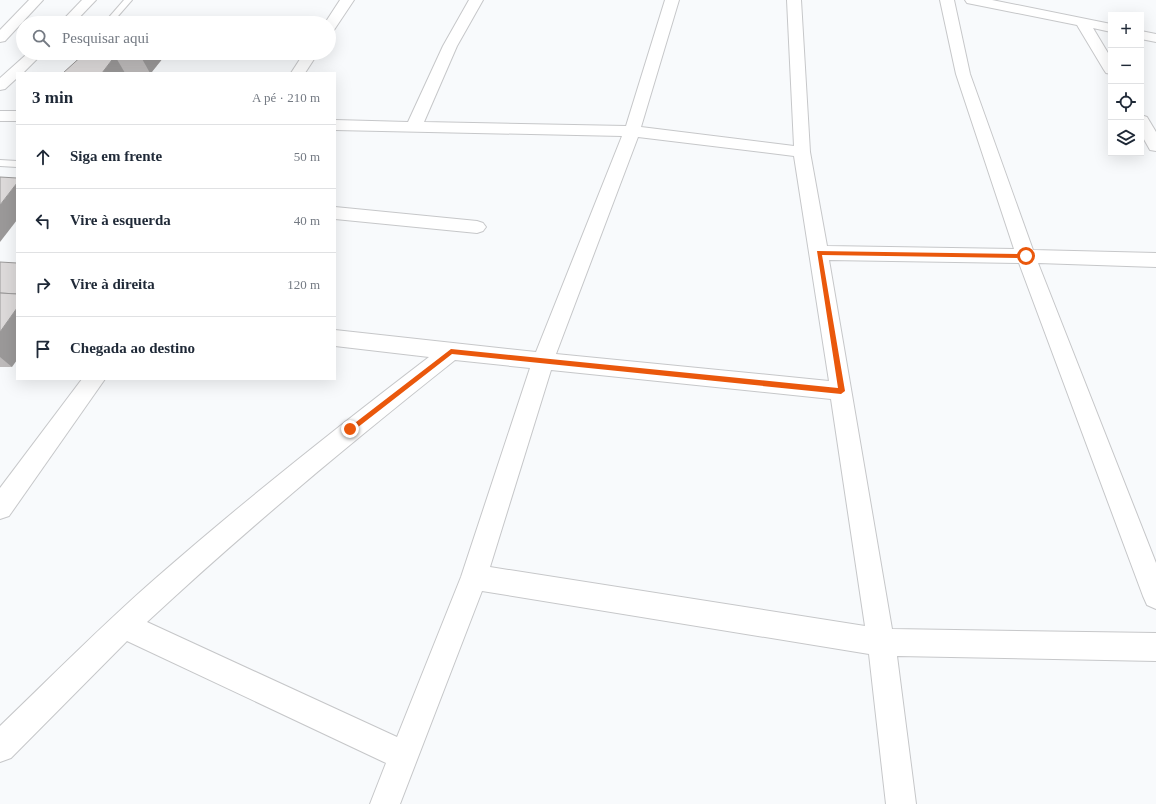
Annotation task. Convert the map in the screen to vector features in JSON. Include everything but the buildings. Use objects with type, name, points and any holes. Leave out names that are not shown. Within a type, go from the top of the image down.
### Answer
[{"type":"main road","points":[[21,16],[36,0]]},
{"type":"main road","points":[[74,16],[89,0]]},
{"type":"main road","points":[[336,17],[348,0]]},
{"type":"main road","points":[[414,127],[454,36],[476,0]]},
{"type":"main road","points":[[386,804],[474,577],[543,361],[632,131],[672,0]]},
{"type":"main road","points":[[794,0],[802,152],[880,642],[901,804]]},
{"type":"main road","points":[[947,0],[963,74],[1026,256],[1156,596]]},
{"type":"main road","points":[[972,0],[1108,27]]},
{"type":"main road","points":[[0,38],[16,21]]},
{"type":"main road","points":[[1082,22],[1108,65]]},
{"type":"main road","points":[[1144,35],[1156,38]]},
{"type":"main road","points":[[0,86],[28,60]]},
{"type":"main road","points":[[299,72],[307,60]]},
{"type":"main road","points":[[0,116],[16,116]]},
{"type":"main road","points":[[336,125],[632,131],[802,152]]},
{"type":"main road","points":[[1144,125],[1156,146]]},
{"type":"main road","points":[[336,213],[477,227]]},
{"type":"main road","points":[[819,253],[1026,256],[1156,260]]},
{"type":"main road","points":[[336,338],[543,361],[841,391]]},
{"type":"main road","points":[[0,747],[124,625],[222,536],[350,429],[451,351]]},
{"type":"main road","points":[[0,508],[93,380]]},
{"type":"main road","points":[[474,577],[880,642],[1156,647]]},
{"type":"main road","points":[[124,625],[404,756]]},
{"type":"lane","points":[[114,16],[128,0]]},
{"type":"lane","points":[[0,163],[16,164]]},
{"type":"route","points":[[350,429],[451,351],[841,391],[819,253],[1026,256]]}]
